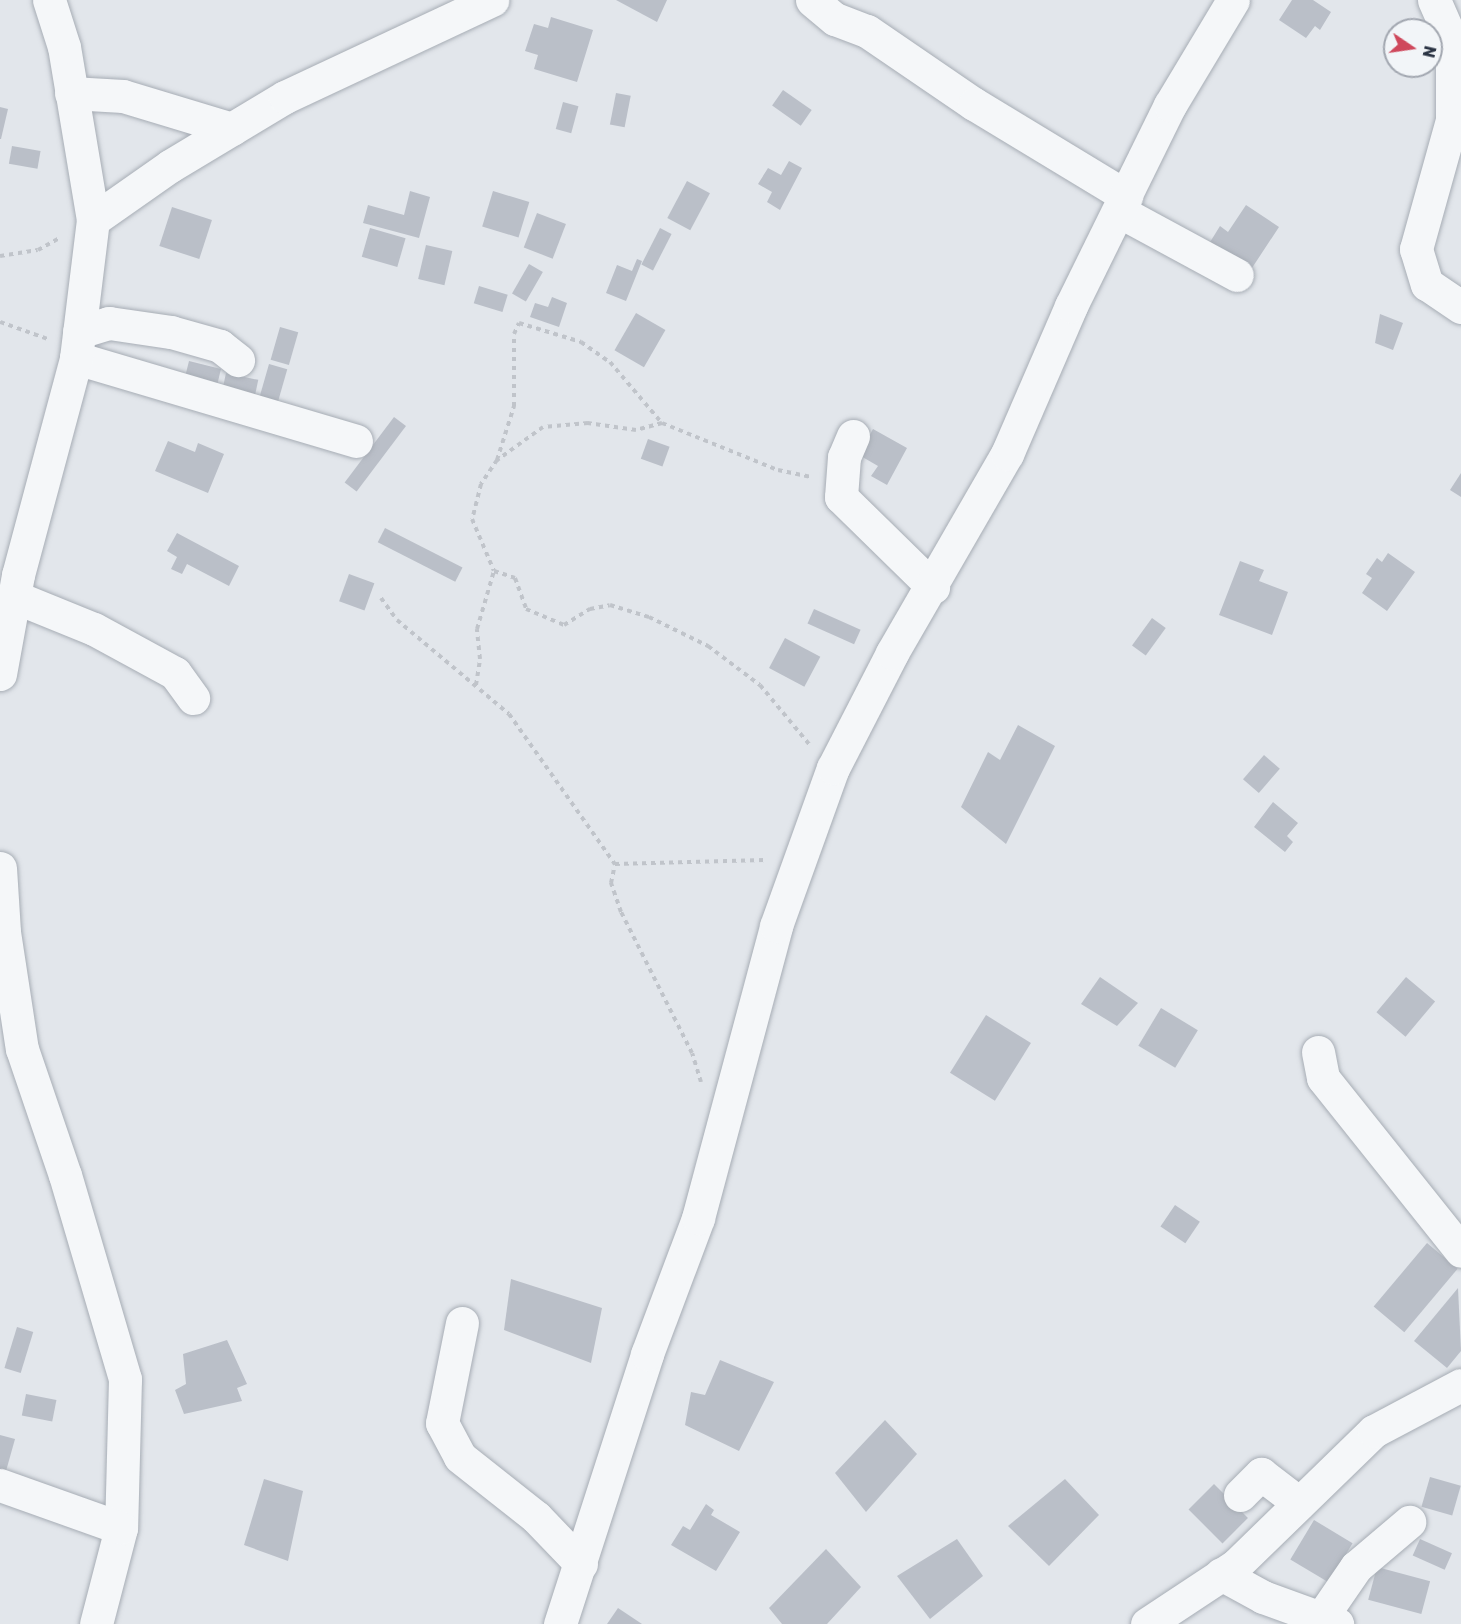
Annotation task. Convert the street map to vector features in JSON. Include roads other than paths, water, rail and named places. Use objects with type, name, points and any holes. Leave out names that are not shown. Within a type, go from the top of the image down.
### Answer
[{"type":"street","points":[[0,674],[15,597],[78,346],[93,220],[71,93],[49,0]]},
{"type":"street","points":[[93,220],[232,129],[370,54],[492,0]]},
{"type":"street","points":[[812,0],[835,19],[867,31],[1123,204],[1237,275]]},
{"type":"street","points":[[560,1624],[647,1354],[698,1218],[797,861],[833,768],[892,653],[933,587],[1007,454],[1071,306],[1170,105],[1233,0]]},
{"type":"street","points":[[1434,0],[1452,41],[1452,120],[1416,249],[1427,284],[1461,307]]},
{"type":"street","points":[[71,93],[123,96],[232,129]]},
{"type":"street","points":[[78,346],[109,323],[171,332],[220,346],[238,360]]},
{"type":"street","points":[[78,346],[356,441]]},
{"type":"street","points":[[853,436],[844,457],[841,497],[933,587]]},
{"type":"street","points":[[15,597],[94,629],[176,673],[193,698]]},
{"type":"street","points":[[0,868],[4,932],[22,1049],[66,1175],[126,1379],[121,1528],[96,1624]]},
{"type":"street","points":[[1318,1052],[1323,1078],[1461,1251]]},
{"type":"street","points":[[462,1323],[442,1423],[460,1458],[536,1517],[581,1564]]},
{"type":"street","points":[[1147,1624],[1221,1574],[1374,1431],[1461,1385]]},
{"type":"street","points":[[1240,1495],[1261,1474],[1299,1503]]},
{"type":"street","points":[[0,1485],[121,1528]]},
{"type":"street","points":[[1221,1574],[1263,1597],[1329,1621],[1356,1567],[1409,1522]]}]
